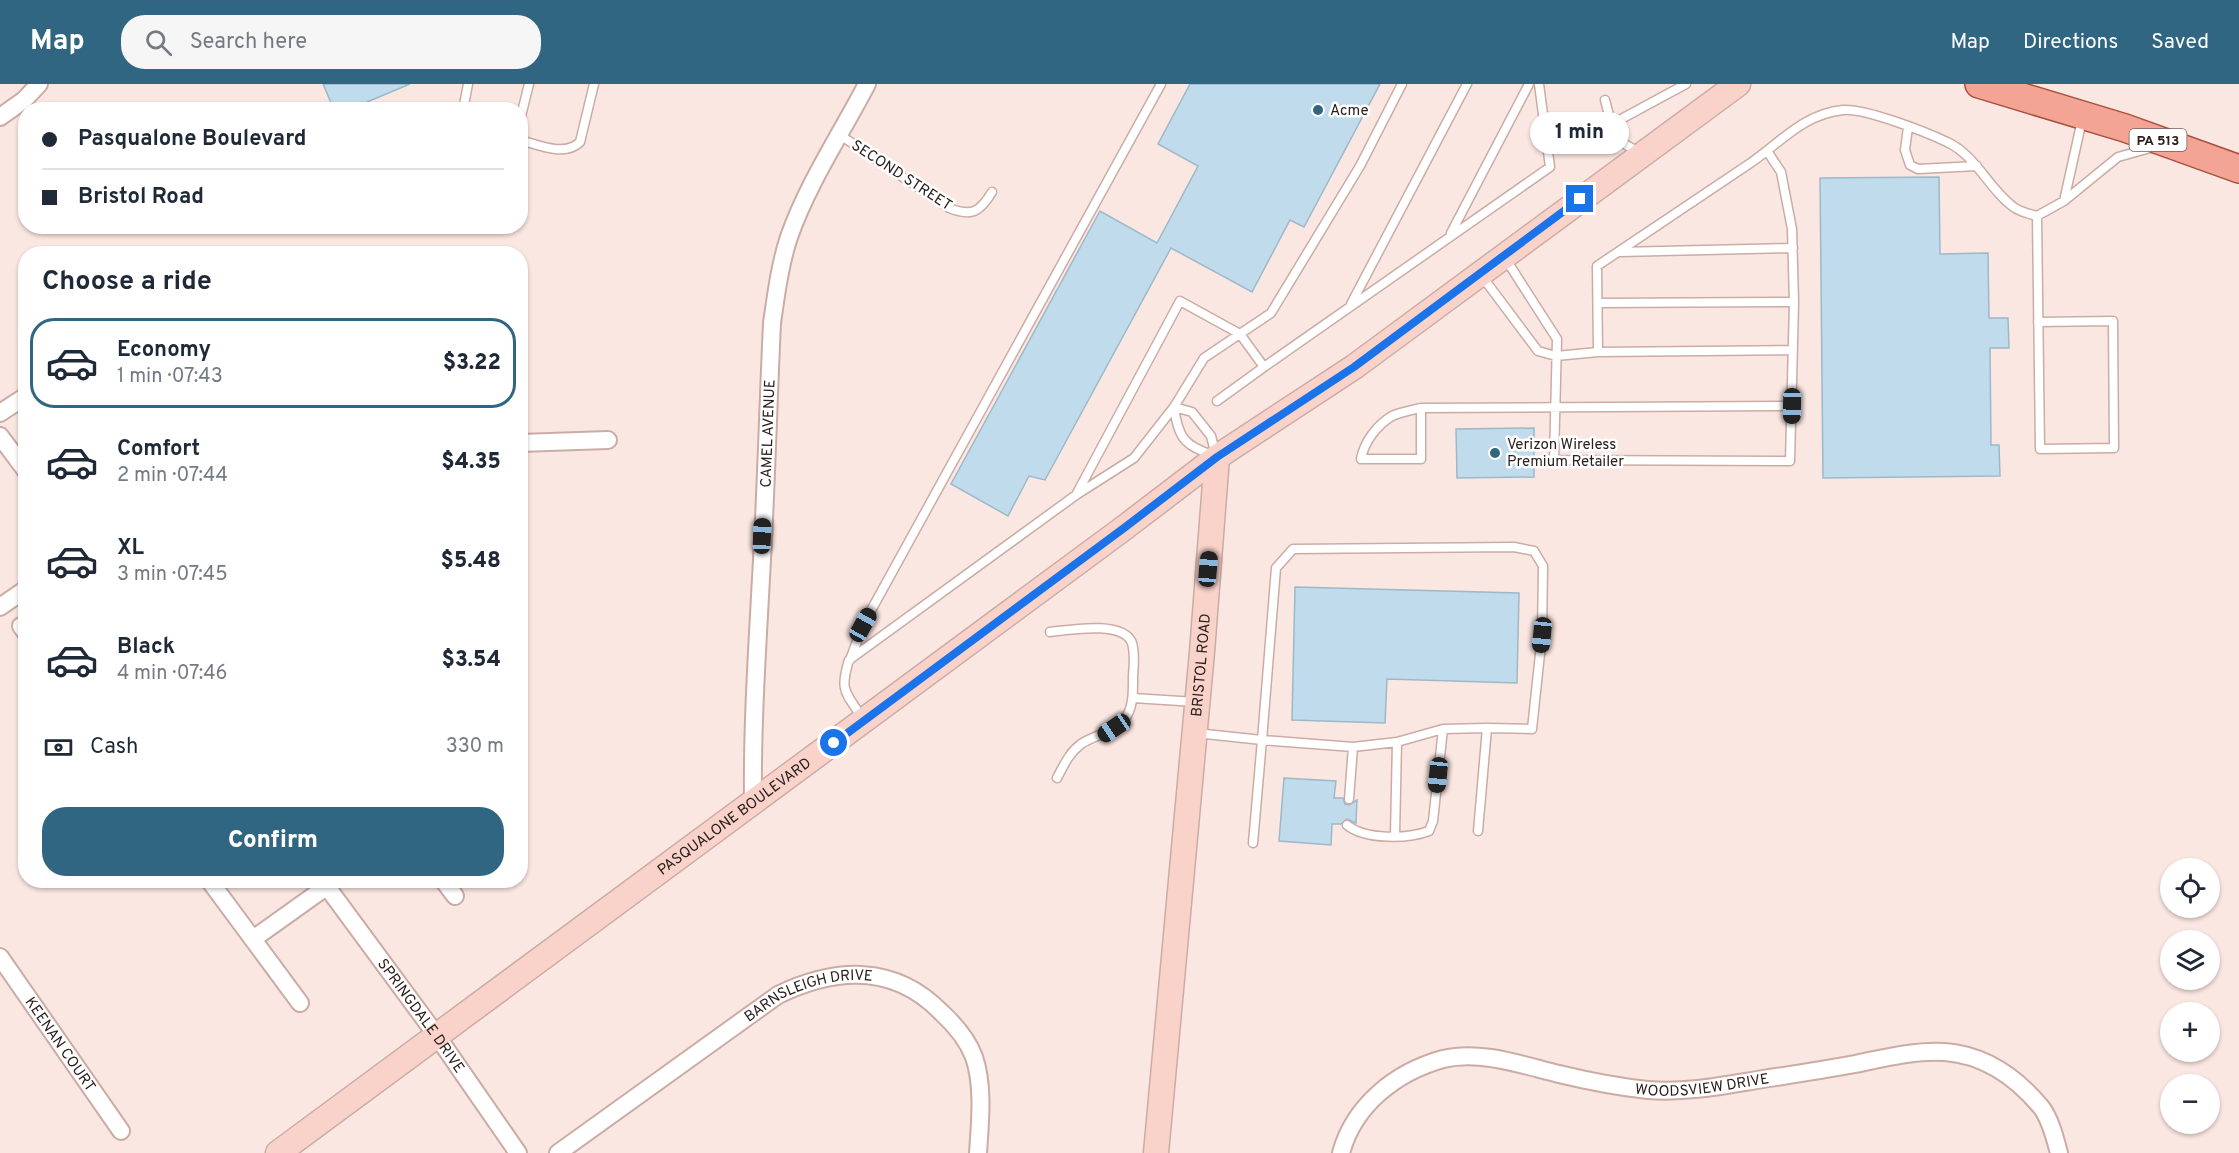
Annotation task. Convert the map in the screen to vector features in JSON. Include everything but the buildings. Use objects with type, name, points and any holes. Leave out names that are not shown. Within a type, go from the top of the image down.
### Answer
[{"type":"main road","name":"PA 513","points":[[1979,84],[2125,128],[2239,169]]},
{"type":"main road","points":[[1217,457],[1354,367],[1724,91]]},
{"type":"main road","name":"PASQUALONE BOULEVARD","points":[[278,1153],[864,721],[1217,457]]},
{"type":"main road","name":"BRISTOL ROAD","points":[[1156,1153],[1217,457]]},
{"type":"street","points":[[21,102],[39,84]]},
{"type":"street","name":"CAMEL AVENUE","points":[[753,802],[755,656],[761,578],[772,323],[789,237],[811,188],[867,84]]},
{"type":"street","points":[[0,117],[18,104]]},
{"type":"street","points":[[0,413],[18,401]]},
{"type":"street","points":[[0,436],[18,460]]},
{"type":"street","points":[[528,443],[608,440]]},
{"type":"street","points":[[0,607],[18,595]]},
{"type":"street","points":[[216,888],[300,1003]]},
{"type":"street","points":[[253,939],[319,888]]},
{"type":"street","name":"SPRINGDALE DRIVE","points":[[327,888],[437,1036],[518,1153]]},
{"type":"street","points":[[449,888],[455,896]]},
{"type":"street","name":"KEENAN COURT","points":[[0,957],[121,1131]]},
{"type":"street","name":"BARNSLEIGH DRIVE","points":[[558,1153],[778,995],[803,983],[841,975],[872,975],[903,983],[936,1006],[956,1027],[974,1057],[979,1083],[978,1153]]},
{"type":"street","name":"WOODSVIEW DRIVE","points":[[1341,1153],[1344,1141],[1363,1109],[1373,1099],[1410,1071],[1445,1059],[1474,1056],[1589,1081],[1649,1090],[1687,1090],[1834,1068],[1890,1057],[1945,1052],[1970,1056],[1990,1063],[2006,1074],[2042,1108],[2059,1153]]},
{"type":"lane","points":[[465,102],[468,84]]},
{"type":"lane","points":[[524,102],[529,84]]},
{"type":"lane","points":[[528,142],[566,151],[574,149],[580,142],[594,84]]},
{"type":"lane","points":[[864,721],[843,682],[863,625],[1161,84]]},
{"type":"lane","points":[[849,660],[1076,495],[1134,458],[1174,407],[1204,358],[1270,313],[1360,166],[1402,84]]},
{"type":"lane","points":[[1349,307],[1467,84]]},
{"type":"lane","points":[[1450,236],[1529,84]]},
{"type":"lane","points":[[1217,401],[1550,167],[1539,84]]},
{"type":"lane","points":[[1612,124],[1686,84]]},
{"type":"lane","points":[[1605,100],[1615,138],[1642,154]]},
{"type":"lane","points":[[1598,352],[1597,266],[1767,151],[1806,120],[1845,110],[1868,114],[1950,143],[1977,166],[1998,193],[2017,210],[2037,216],[2064,201],[2118,157],[2168,144]]},
{"type":"lane","points":[[2064,201],[2083,116]]},
{"type":"lane","points":[[1908,127],[1905,150],[1910,165],[1918,169],[1977,166]]},
{"type":"lane","name":"SECOND STREET","points":[[840,135],[950,208],[960,212],[979,210],[992,192]]},
{"type":"lane","points":[[1504,256],[1557,339],[1554,460],[1790,461],[1794,302],[1792,229],[1781,172],[1767,151]]},
{"type":"lane","points":[[2037,216],[2038,322],[2040,449],[2114,448],[2113,321],[2038,322]]},
{"type":"lane","points":[[1618,252],[1793,249]]},
{"type":"lane","points":[[1480,273],[1538,351],[1556,356],[1598,352],[1793,350]]},
{"type":"lane","points":[[1076,495],[1180,301],[1240,334],[1264,367]]},
{"type":"lane","points":[[1598,303],[1794,302]]},
{"type":"lane","points":[[1421,408],[1421,459],[1361,459],[1363,449],[1374,431],[1393,416],[1421,408],[1792,406]]},
{"type":"lane","points":[[1174,407],[1176,426],[1192,448],[1217,457]]},
{"type":"lane","points":[[1174,407],[1192,412],[1211,436],[1217,457]]},
{"type":"lane","points":[[1193,732],[1262,740],[1353,747],[1397,742],[1443,729],[1532,729],[1542,635],[1544,566],[1534,551],[1514,547],[1293,549],[1276,568],[1262,740],[1252,843]]},
{"type":"lane","points":[[1050,632],[1089,628],[1112,630],[1128,637],[1132,643],[1134,659],[1133,698],[1129,713],[1123,721],[1102,736],[1081,744],[1068,755],[1057,778]]},
{"type":"lane","points":[[1133,698],[1196,702]]},
{"type":"lane","points":[[1478,831],[1488,728]]},
{"type":"lane","points":[[1347,825],[1354,831],[1370,836],[1416,836],[1429,831],[1433,821],[1443,729]]},
{"type":"lane","points":[[1395,836],[1397,742]]},
{"type":"lane","points":[[1349,799],[1353,747]]},
{"type":"place","name":"Acme","points":[[1318,110]]},
{"type":"place","name":"Verizon Wireless Premium Retailer","points":[[1495,453]]},
{"type":"route","points":[[834,743],[1217,457],[1354,367],[1580,199]]}]
